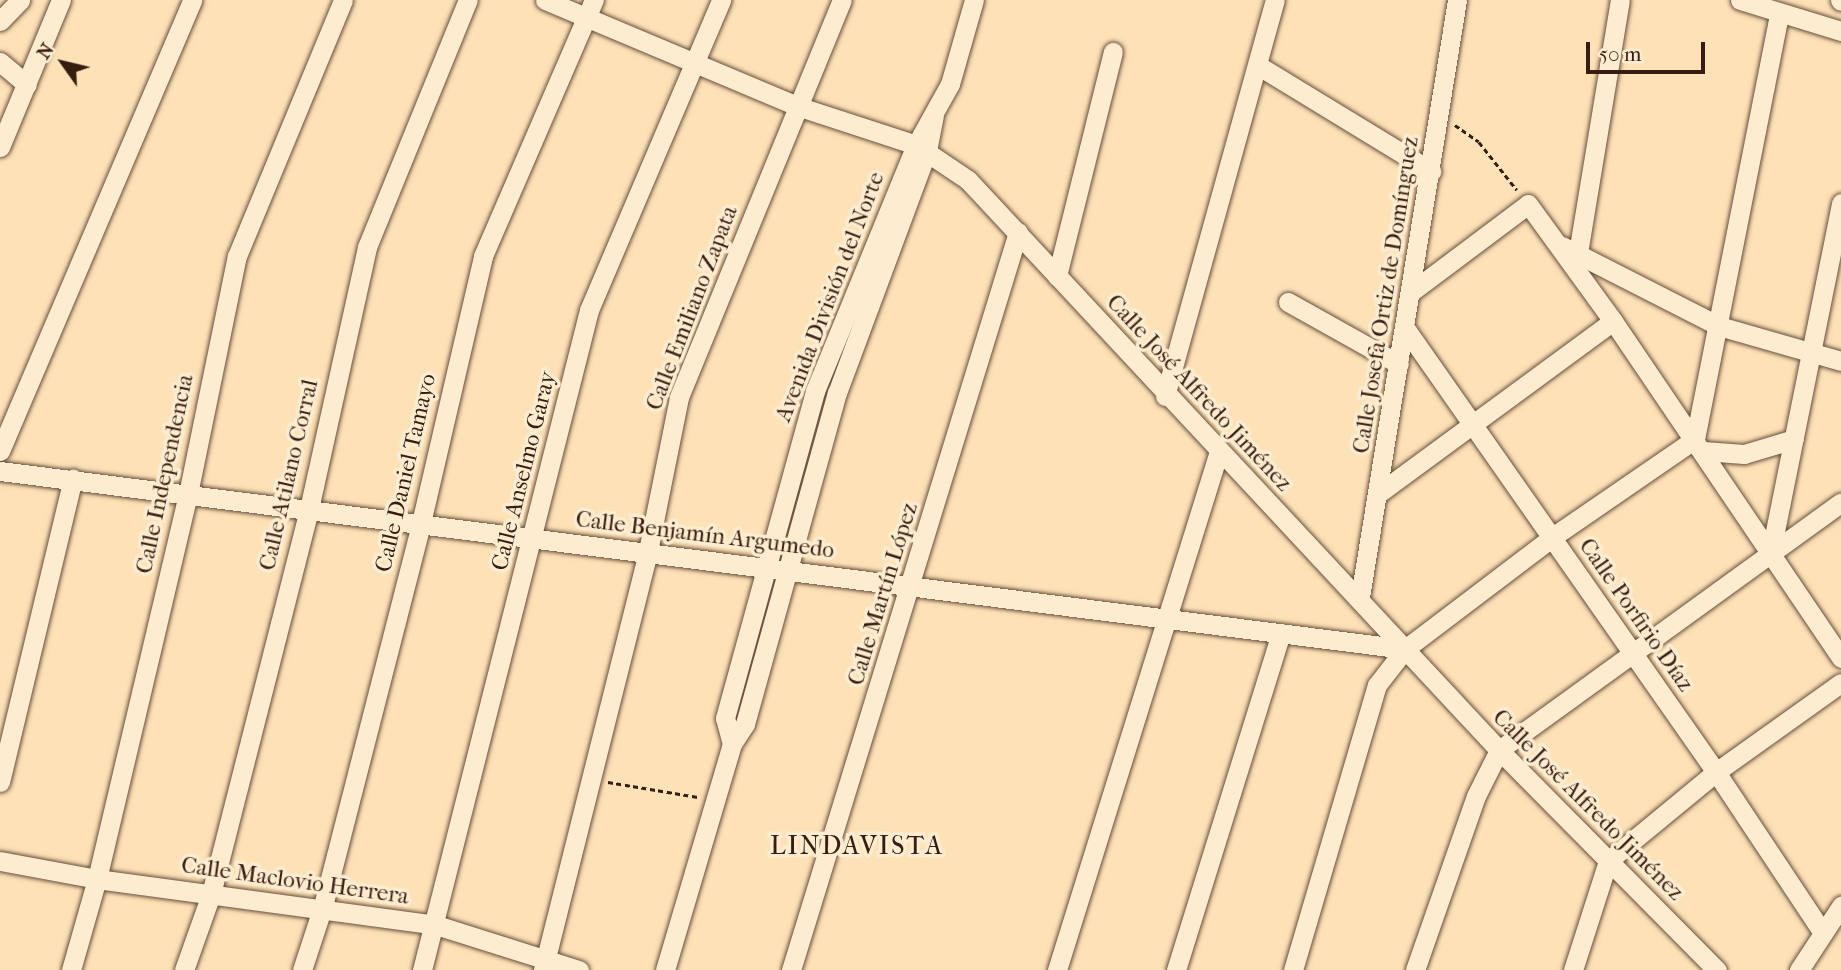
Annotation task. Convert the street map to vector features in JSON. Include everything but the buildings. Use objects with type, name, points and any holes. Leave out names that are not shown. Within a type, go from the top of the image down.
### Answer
[{"type":"street","points":[[0,20],[20,0]]},
{"type":"street","points":[[0,147],[61,0]]},
{"type":"street","points":[[0,452],[192,0]]},
{"type":"street","name":"Calle Independencia","points":[[71,970],[97,879],[188,494],[237,256],[343,0]]},
{"type":"street","name":"Calle Atilano Corral","points":[[184,970],[211,894],[309,509],[367,247],[468,0]]},
{"type":"street","name":"Calle José Alfredo Jiménez","points":[[545,0],[590,8],[697,61],[800,107],[921,148],[968,180],[1165,396],[1360,597],[1499,750],[1717,970]]},
{"type":"street","name":"Calle Anselmo Garay","points":[[422,970],[436,925],[597,286],[697,61],[720,0]]},
{"type":"street","name":"Calle Emiliano Zapata","points":[[545,965],[648,551],[679,397],[842,0]]},
{"type":"street","name":"Avenida División del Norte","points":[[732,744],[726,718],[815,391],[957,66],[974,0]]},
{"type":"street","points":[[1165,396],[1259,66],[1275,0]]},
{"type":"street","name":"Calle Josefa Ortiz de Domínguez","points":[[1360,597],[1457,0]]},
{"type":"street","points":[[1578,253],[1620,0]]},
{"type":"street","points":[[1740,0],[1841,31]]},
{"type":"street","name":"Calle Daniel Tamayo","points":[[302,970],[323,906],[421,523],[483,256],[590,8]]},
{"type":"street","points":[[1699,445],[1779,13]]},
{"type":"street","points":[[1057,276],[1113,52]]},
{"type":"street","points":[[0,62],[27,85]]},
{"type":"street","points":[[1259,66],[1431,171]]},
{"type":"street","name":"Avenida División del Norte","points":[[665,970],[732,744],[745,723],[837,393],[921,148]]},
{"type":"street","points":[[1772,551],[1841,203]]},
{"type":"street","points":[[1410,292],[1528,204],[1560,245],[1699,445],[1841,658]]},
{"type":"street","name":"Calle Martín López","points":[[791,970],[912,584],[1018,232]]},
{"type":"street","points":[[1560,245],[1719,326],[1841,361]]},
{"type":"street","points":[[1288,302],[1398,364]]},
{"type":"street","points":[[1379,493],[1613,321]]},
{"type":"street","name":"Calle Porfirio Díaz","points":[[1405,328],[1470,425],[1716,772],[1822,933]]},
{"type":"street","points":[[1293,970],[1377,685],[1405,649],[1551,538],[1699,445],[1744,454],[1794,439]]},
{"type":"street","points":[[1057,970],[1219,451]]},
{"type":"street","name":"Calle Benjamín Argumedo","points":[[0,471],[421,523],[532,541],[766,565],[1405,649]]},
{"type":"street","points":[[0,782],[73,480]]},
{"type":"street","points":[[1415,970],[1476,796],[1499,750],[1841,502]]},
{"type":"street","points":[[1176,970],[1281,634]]},
{"type":"street","points":[[1573,970],[1608,860],[1716,772],[1841,683]]},
{"type":"street","name":"Calle Maclovio Herrera","points":[[0,861],[97,879],[323,906],[436,925],[545,965],[579,970]]},
{"type":"street","points":[[1799,970],[1841,906]]},
{"type":"path","points":[[1440,115],[1479,142],[1528,204]]},
{"type":"path","points":[[591,779],[715,800]]},
{"type":"district","name":"LINDAVISTA","points":[[857,846]]}]
